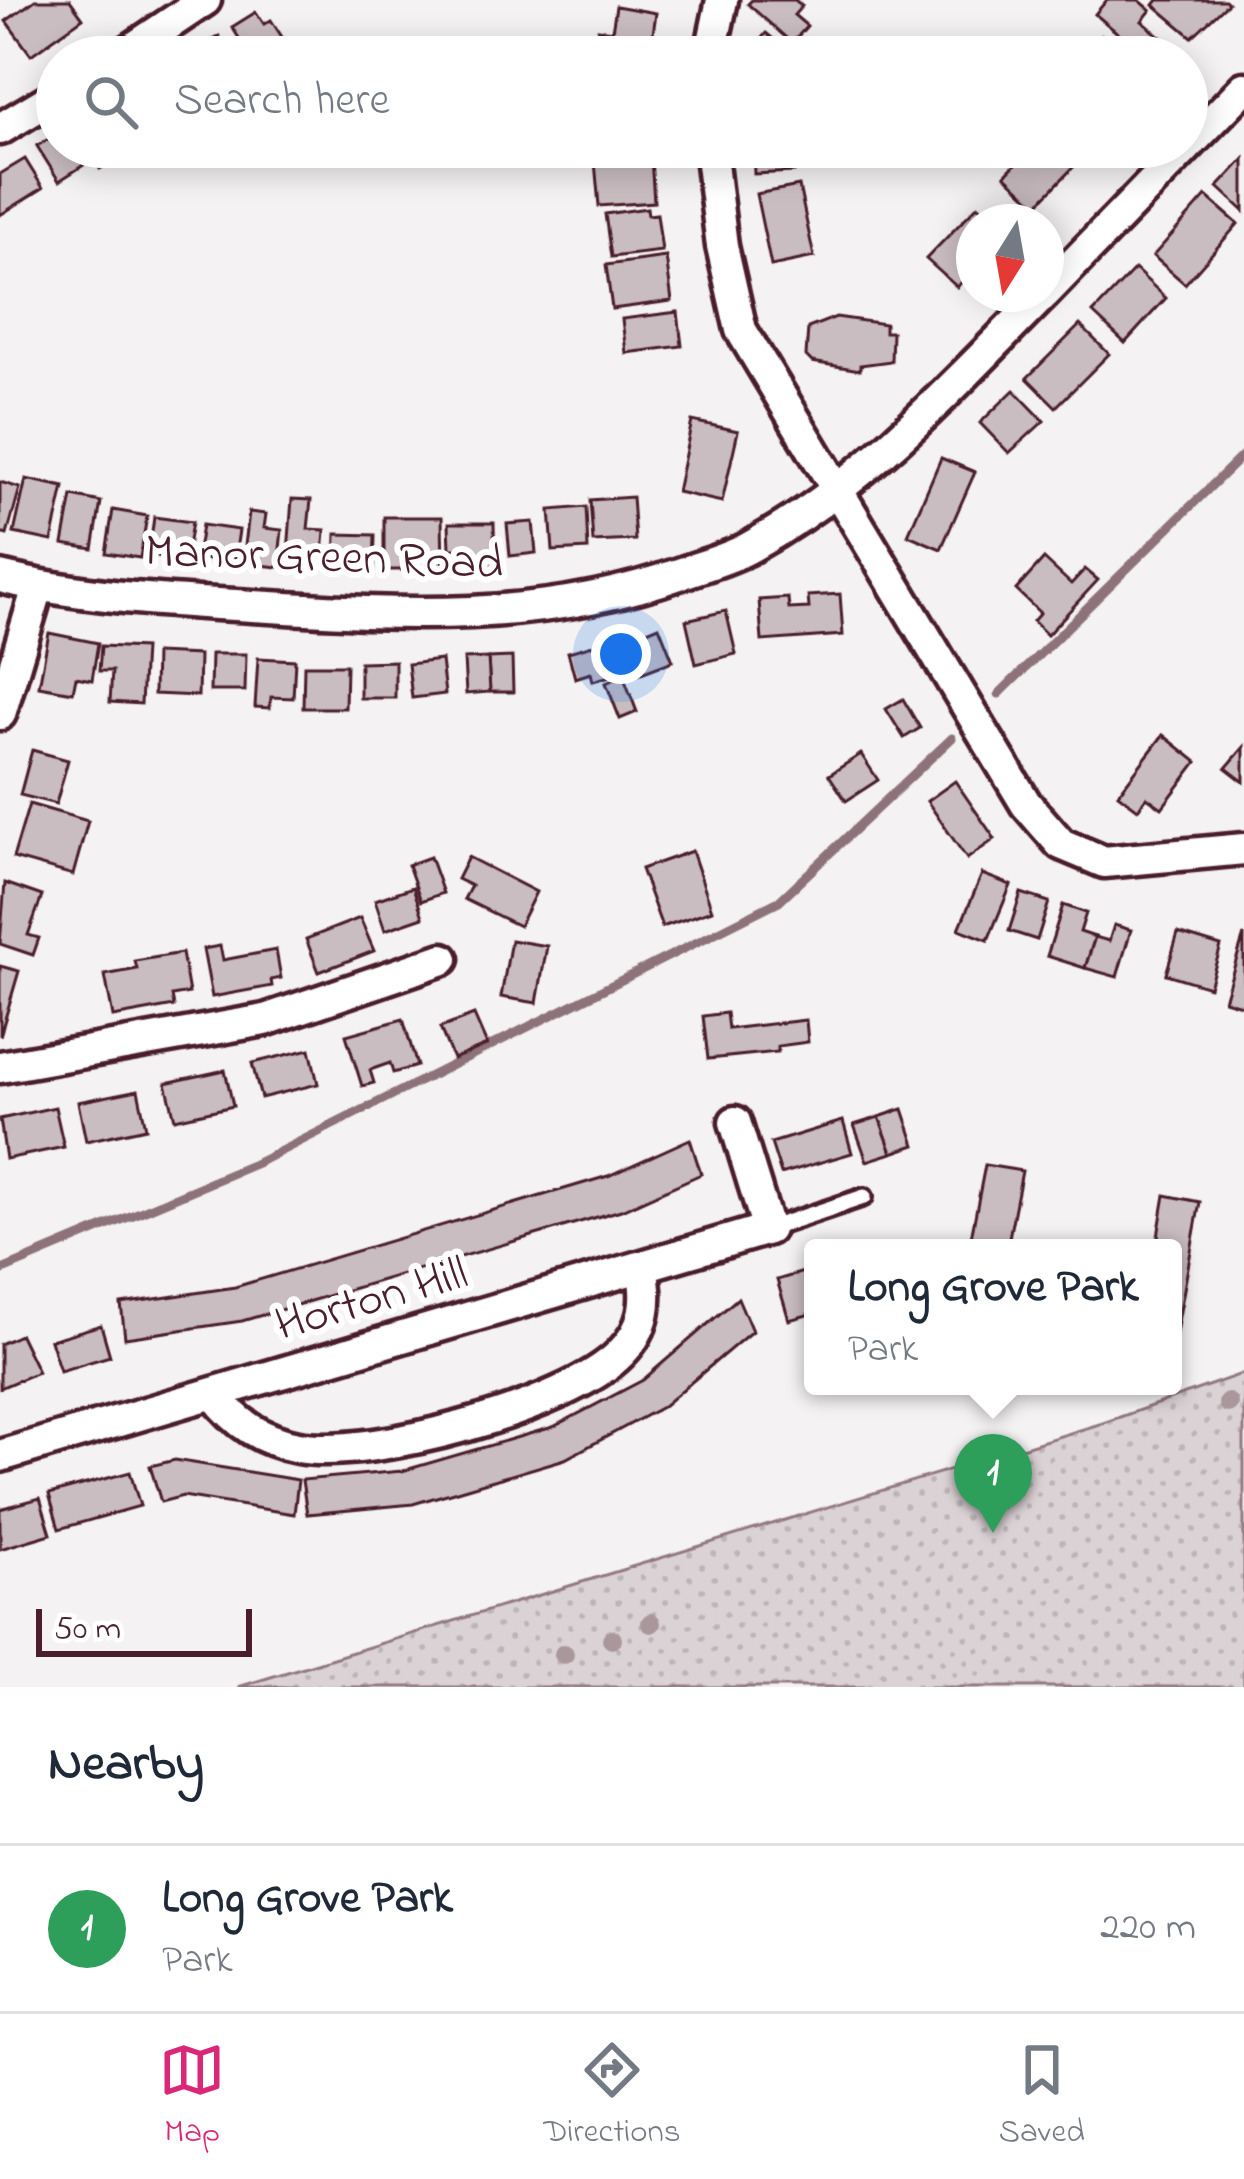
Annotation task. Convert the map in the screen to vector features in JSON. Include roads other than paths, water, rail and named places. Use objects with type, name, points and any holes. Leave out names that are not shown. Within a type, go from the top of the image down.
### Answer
[{"type":"street","points":[[152,36],[206,0]]},
{"type":"street","points":[[714,36],[722,0]]},
{"type":"street","name":"Manor Green Road","points":[[1208,125],[1244,88]]},
{"type":"street","points":[[0,130],[36,108]]},
{"type":"street","points":[[713,168],[722,246],[741,330],[1026,804],[1061,844],[1104,862],[1244,849]]},
{"type":"street","name":"Manor Green Road","points":[[1064,273],[1166,168]]},
{"type":"street","name":"Manor Green Road","points":[[0,577],[174,602],[391,614],[524,612],[634,590],[746,549],[841,490],[884,456],[1026,312]]},
{"type":"street","points":[[0,714],[38,586]]},
{"type":"street","points":[[0,1067],[266,1021],[442,959]]},
{"type":"street","points":[[735,1122],[768,1229]]},
{"type":"street","name":"Horton Hill","points":[[0,1456],[768,1229]]},
{"type":"street","points":[[214,1394],[234,1420],[263,1437],[299,1448],[426,1438],[584,1379],[621,1354],[642,1324],[648,1296],[642,1268]]},
{"type":"lane","points":[[768,1229],[864,1197]]},
{"type":"waterway","points":[[999,694],[1244,454]]},
{"type":"waterway","points":[[0,1271],[259,1162],[779,901],[952,738]]},
{"type":"place","name":"Long Grove Park","points":[[993,1533]]}]
